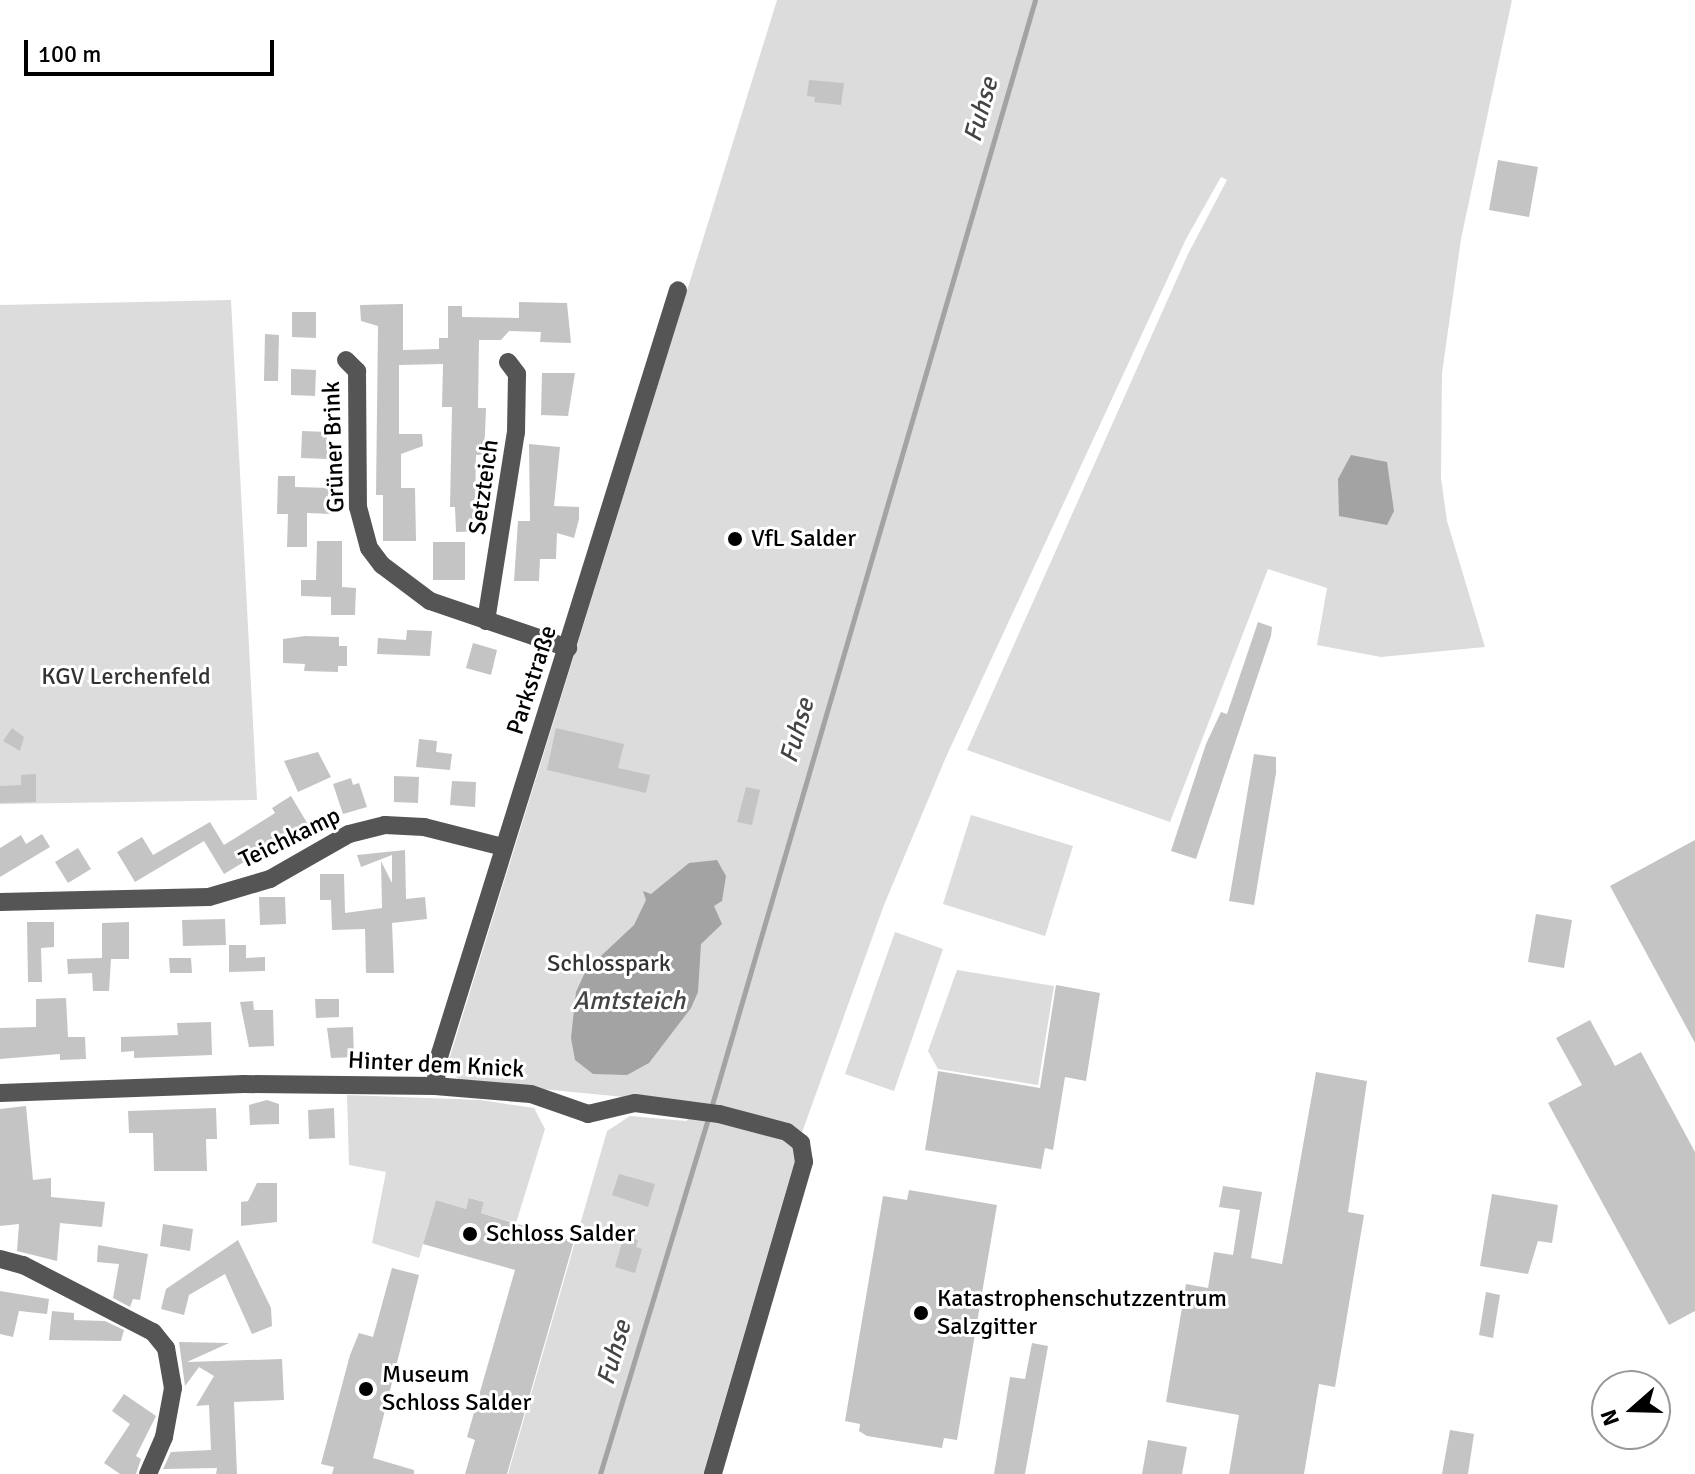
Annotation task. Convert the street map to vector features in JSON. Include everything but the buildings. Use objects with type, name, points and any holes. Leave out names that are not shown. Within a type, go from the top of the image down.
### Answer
[{"type":"street","name":"Parkstraße","points":[[435,1086],[439,1057],[503,847],[678,290]]},
{"type":"street","name":"Grüner Brink","points":[[346,360],[357,371],[358,507],[369,548],[411,591],[486,621],[568,648]]},
{"type":"street","name":"Setzteich","points":[[486,621],[516,432],[517,374],[508,362]]},
{"type":"street","name":"Teichkamp","points":[[0,902],[209,897],[270,879],[349,834],[385,825],[424,827],[503,847]]},
{"type":"street","name":"Hinter dem Knick","points":[[0,1093],[322,1083],[435,1086],[531,1094],[588,1114],[635,1103],[719,1114],[787,1132],[801,1143],[804,1162],[713,1474]]},
{"type":"street","points":[[0,1259],[23,1265],[153,1332],[166,1348],[173,1388],[164,1437],[148,1474]]},
{"type":"green space","name":"Schlosspark","points":[[777,0],[1512,0],[1461,239],[1442,373],[1441,478],[1447,521],[1485,647],[1381,657],[1317,645],[1327,588],[1268,569],[1170,822],[967,750],[1188,254],[1227,180],[1221,177],[1186,239],[946,757],[884,905],[800,1138],[717,1106],[460,1081],[447,1066]]},
{"type":"green space","name":"KGV Lerchenfeld","points":[[231,300],[257,800],[0,804],[0,305]]},
{"type":"green space","points":[[971,815],[1073,846],[1045,936],[943,904]]},
{"type":"green space","points":[[895,932],[943,949],[894,1091],[845,1074]]},
{"type":"green space","points":[[957,970],[1054,986],[1038,1085],[938,1069],[928,1051]]},
{"type":"green space","points":[[347,1095],[480,1100],[534,1108],[545,1129],[516,1223],[481,1213],[484,1202],[470,1198],[466,1209],[436,1200],[419,1258],[372,1243],[386,1172],[349,1165]]},
{"type":"green space","points":[[630,1116],[686,1121],[693,1116],[789,1141],[797,1153],[703,1474],[508,1474],[607,1131]]},
{"type":"water","points":[[1351,455],[1387,462],[1394,511],[1387,525],[1339,516],[1338,479]]},
{"type":"water","name":"Amtsteich","points":[[717,860],[726,876],[722,901],[714,906],[722,924],[701,944],[698,992],[691,1008],[649,1063],[627,1075],[593,1074],[575,1060],[571,1038],[576,992],[586,970],[634,925],[646,900],[643,891],[651,894],[689,863]]},
{"type":"waterway","name":"Fuhse","points":[[711,1108],[1035,0]]},
{"type":"waterway","name":"Fuhse","points":[[600,1474],[708,1118]]},
{"type":"place","name":"VfL Salder","points":[[735,539]]},
{"type":"place","name":"Schloss Salder","points":[[470,1234]]},
{"type":"place","name":"Katastrophenschutzzentrum Salzgitter","points":[[921,1313]]},
{"type":"place","name":"Museum Schloss Salder","points":[[366,1389]]}]
